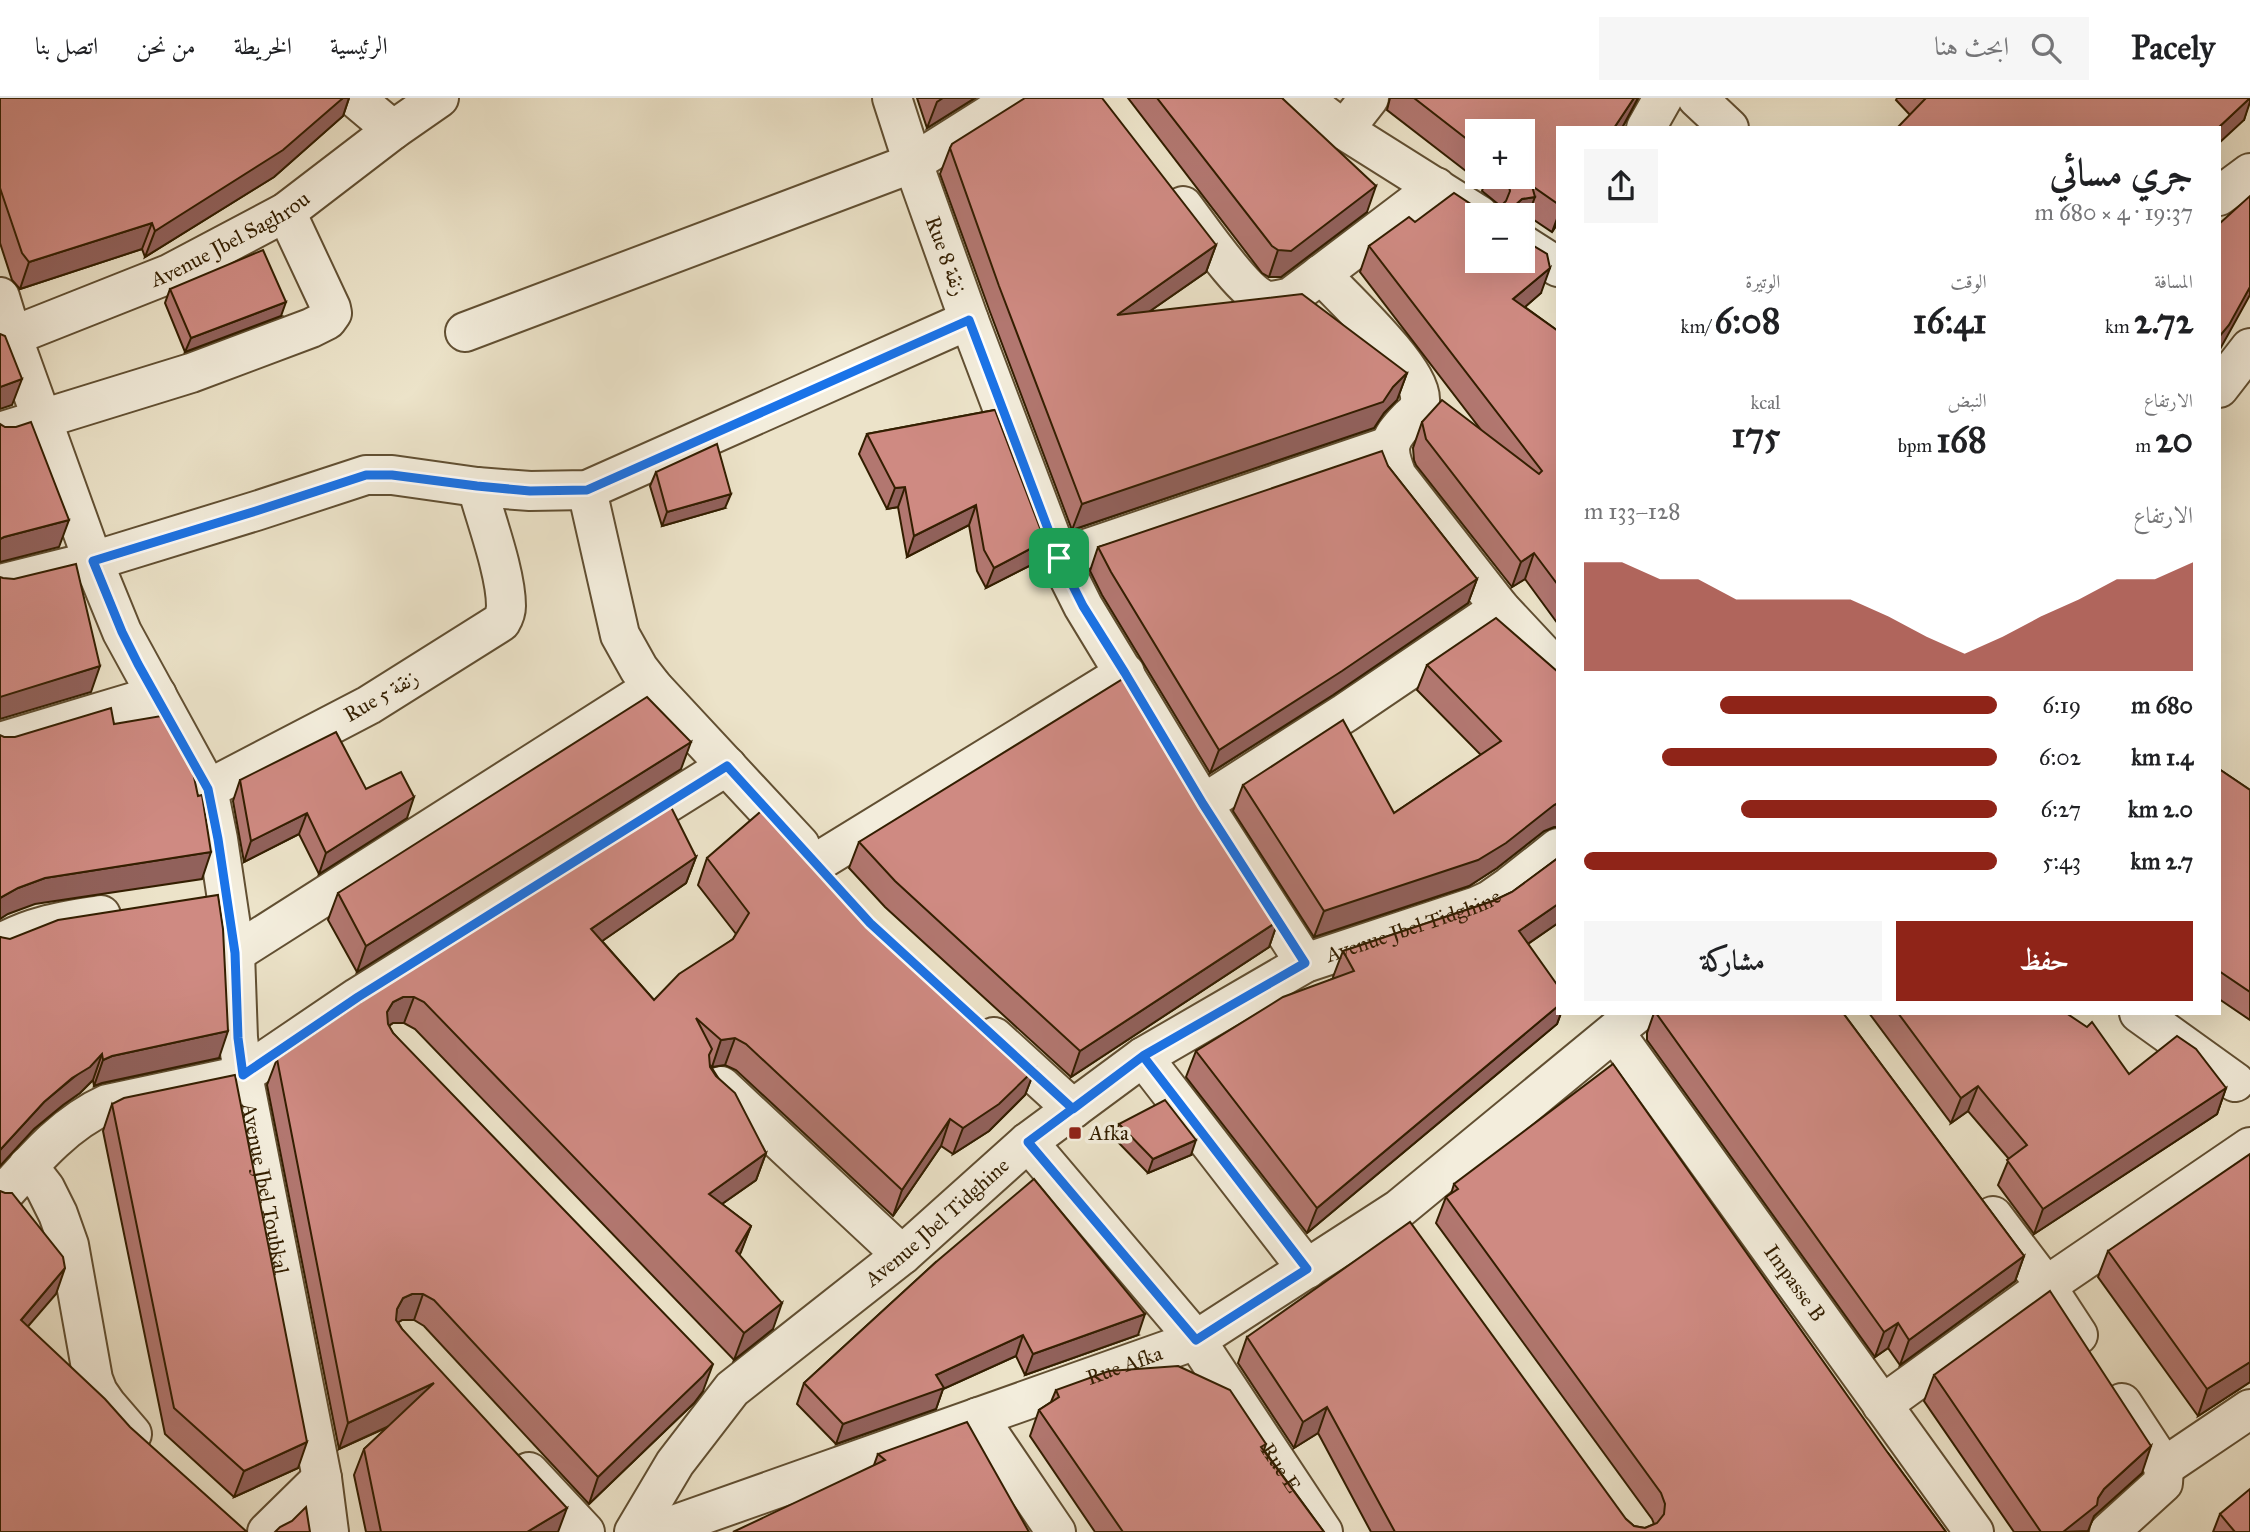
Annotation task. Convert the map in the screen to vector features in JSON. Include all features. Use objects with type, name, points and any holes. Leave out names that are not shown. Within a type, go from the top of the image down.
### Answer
[{"type":"street","points":[[355,98],[393,130]]},
{"type":"street","name":"Avenue Jbel Saghrou","points":[[6,339],[169,274],[286,212],[439,98]]},
{"type":"street","name":"Rue 8 زنقة","points":[[892,98],[969,320],[1059,558],[1083,606],[1203,804],[1305,963]]},
{"type":"street","points":[[465,332],[913,163],[1016,98]]},
{"type":"street","points":[[1302,98],[1344,130],[1465,206]]},
{"type":"street","points":[[1344,130],[1369,98]]},
{"type":"street","points":[[1647,126],[1663,98]]},
{"type":"street","points":[[1697,98],[1727,126]]},
{"type":"street","points":[[2221,195],[2250,173]]},
{"type":"street","points":[[1166,183],[1247,289],[1262,299],[1276,300],[1291,297],[1436,187]]},
{"type":"street","points":[[0,432],[191,373],[327,320],[332,313],[331,308],[286,212]]},
{"type":"street","points":[[1535,252],[1556,266]]},
{"type":"street","points":[[1321,274],[1402,360],[1417,387],[1420,403],[1417,411],[1395,432],[1389,446],[1391,462],[1397,476],[1500,608],[1556,668]]},
{"type":"street","name":"Avenue Jbel Toubkal","points":[[0,298],[6,339],[43,420],[93,561],[122,632],[208,789],[235,953],[238,1038],[243,1075],[322,1478],[329,1532]]},
{"type":"street","points":[[0,584],[93,561],[366,475],[392,475],[530,491],[587,490],[969,320]]},
{"type":"street","points":[[2221,385],[2250,348]]},
{"type":"street","points":[[1059,558],[1389,446]]},
{"type":"street","name":"Rue 5 زنقة","points":[[208,789],[369,705],[501,622],[506,608],[499,568],[477,486]]},
{"type":"street","points":[[587,490],[620,635],[639,669],[843,893]]},
{"type":"street","points":[[1203,804],[1345,713],[1500,608]]},
{"type":"street","points":[[816,863],[1125,673]]},
{"type":"street","points":[[235,953],[653,687]]},
{"type":"street","points":[[0,742],[157,695]]},
{"type":"street","points":[[0,1198],[28,1166],[88,1113],[107,1104],[243,1075],[358,997],[727,766]]},
{"type":"street","name":"Avenue Jbel Tidghine","points":[[634,1532],[675,1463],[732,1389],[902,1255],[1028,1142],[1143,1056],[1305,963],[1483,903],[1510,886],[1556,850]]},
{"type":"street","points":[[188,903],[226,897]]},
{"type":"street","points":[[0,944],[43,925],[136,910]]},
{"type":"street","points":[[2142,1015],[2235,1082]]},
{"type":"street","points":[[971,1016],[1073,1109]]},
{"type":"street","name":"Rue Afka","points":[[654,1532],[1196,1340],[1307,1269],[1408,1221],[1626,1023]]},
{"type":"street","name":"Impasse B","points":[[1626,1023],[1882,1405],[1974,1532]]},
{"type":"street","points":[[1143,1056],[1307,1269]]},
{"type":"street","points":[[721,1086],[902,1255]]},
{"type":"street","name":"Rue E","points":[[1028,1142],[1196,1340],[1323,1532]]},
{"type":"street","points":[[1882,1405],[2046,1286],[2250,1147]]},
{"type":"street","points":[[28,1166],[50,1197],[69,1245],[93,1378],[98,1392],[135,1437],[154,1454]]},
{"type":"street","points":[[1973,1188],[2046,1286],[2164,1475]]},
{"type":"street","points":[[704,1359],[732,1389]]},
{"type":"street","points":[[2109,1532],[2164,1475],[2250,1409]]},
{"type":"street","points":[[978,1417],[1056,1532]]},
{"type":"street","points":[[510,1452],[585,1532]]},
{"type":"street","points":[[246,1529],[322,1478]]},
{"type":"building","points":[[0,98],[343,98],[283,150],[155,231],[152,223],[29,262],[22,253],[0,188]]},
{"type":"building","points":[[1025,98],[1102,98],[1216,245],[1117,315],[1302,294],[1407,373],[1383,402],[1082,504],[950,148],[952,144]]},
{"type":"building","points":[[1157,98],[1282,98],[1376,186],[1291,251],[1278,250],[1272,246]]},
{"type":"building","points":[[1414,98],[1634,98],[1615,126],[1556,126],[1556,203],[1535,188],[1535,119],[1465,119],[1465,138]]},
{"type":"building","points":[[1926,98],[2250,98],[2220,126],[1899,126]]},
{"type":"building","points":[[1533,189],[1535,197],[1522,199],[1518,203],[1504,203],[1510,191]]},
{"type":"building","points":[[1454,193],[1469,203],[1465,203],[1465,273],[1535,273],[1535,247],[1547,254],[1550,268],[1513,299],[1556,330],[1556,582],[1534,553],[1521,562],[1426,439],[1422,422],[1442,400],[1539,474],[1542,471],[1369,246],[1409,217],[1415,222]]},
{"type":"building","points":[[2250,196],[2250,287],[2221,335],[2221,222]]},
{"type":"building","points":[[263,250],[286,302],[191,338],[170,289]]},
{"type":"building","points":[[0,334],[5,336],[22,379],[0,387]]},
{"type":"building","points":[[995,410],[1045,541],[994,568],[984,550],[976,505],[914,536],[905,487],[895,488],[867,434]]},
{"type":"building","points":[[31,422],[69,520],[0,539],[0,424],[16,427]]},
{"type":"building","points":[[717,444],[731,494],[667,512],[656,472]]},
{"type":"building","points":[[1382,451],[1388,466],[1477,579],[1342,671],[1219,750],[1098,547]]},
{"type":"building","points":[[76,564],[100,666],[0,697],[0,577],[14,579]]},
{"type":"building","points":[[1496,618],[1556,670],[1556,804],[1506,843],[1478,860],[1324,911],[1243,785],[1343,720],[1394,813],[1501,741],[1427,665]]},
{"type":"building","points":[[1126,677],[1278,921],[1080,1051],[895,881],[859,842]]},
{"type":"building","points":[[647,697],[691,742],[366,946],[338,893]]},
{"type":"building","points":[[111,708],[114,724],[167,715],[190,758],[198,796],[202,795],[211,852],[45,878],[0,898],[0,735],[15,737]]},
{"type":"building","points":[[336,732],[366,789],[401,772],[414,797],[326,853],[307,813],[251,841],[240,780]]},
{"type":"building","points":[[2221,770],[2250,790],[2250,992],[2221,972]]},
{"type":"building","points":[[767,806],[865,913],[1035,1069],[999,1104],[963,1128],[950,1119],[902,1190],[746,1044],[735,1038],[721,1040],[696,1018],[712,1049],[709,1055],[710,1067],[735,1093],[766,1153],[709,1194],[751,1226],[736,1251],[782,1303],[744,1333],[424,1002],[414,997],[403,997],[393,1002],[387,1012],[388,1024],[393,1033],[713,1364],[598,1477],[434,1300],[423,1294],[412,1294],[403,1298],[397,1309],[396,1320],[402,1329],[567,1508],[527,1532],[381,1532],[364,1449],[434,1383],[348,1423],[277,1059],[380,989],[671,807],[696,857],[591,929],[654,1000],[679,974],[733,939],[749,913],[707,858]]},
{"type":"building","points":[[1556,859],[1556,905],[1519,931],[1556,983],[1556,1008],[1317,1208],[1196,1051],[1283,997],[1354,971],[1343,951],[1493,901],[1512,892]]},
{"type":"building","points":[[218,895],[223,929],[228,1031],[103,1060],[102,1054],[90,1067],[72,1078],[44,1102],[0,1150],[0,937],[10,939],[58,920]]},
{"type":"building","points":[[1657,1015],[1844,1015],[2024,1256],[1909,1340],[1898,1323],[1884,1332]]},
{"type":"building","points":[[1899,1015],[2069,1015],[2087,1027],[2092,1022],[2129,1074],[2177,1036],[2196,1049],[2226,1088],[2043,1209],[2007,1160],[2027,1145],[1978,1086],[1961,1098]]},
{"type":"building","points":[[1613,1064],[1946,1532],[1395,1532],[1327,1407],[1303,1422],[1247,1337],[1410,1222],[1626,1519],[1634,1526],[1645,1528],[1657,1523],[1664,1514],[1665,1504],[1661,1493],[1446,1197],[1458,1189],[1454,1184]]},
{"type":"building","points":[[235,1075],[307,1442],[244,1471],[174,1408],[112,1104],[124,1098]]},
{"type":"building","points":[[1165,1100],[1196,1140],[1153,1159],[1119,1124]]},
{"type":"building","points":[[2250,1154],[2250,1362],[2207,1389],[2108,1251]]},
{"type":"building","points":[[1034,1179],[1145,1314],[1033,1354],[1023,1335],[936,1375],[944,1388],[843,1424],[804,1383],[936,1262]]},
{"type":"building","points":[[0,1191],[12,1193],[63,1257],[65,1268],[21,1320],[105,1399],[130,1427],[247,1532],[0,1532]]},
{"type":"building","points":[[2050,1291],[2151,1446],[2104,1489],[2097,1505],[2063,1532],[2041,1532],[1934,1375]]},
{"type":"building","points":[[1178,1366],[1230,1390],[1266,1444],[1261,1447],[1324,1532],[1123,1532],[1039,1410],[1059,1397],[1056,1390],[1109,1371]]},
{"type":"building","points":[[967,1422],[1029,1532],[733,1532],[885,1460],[878,1454]]},
{"type":"building","points":[[2250,1489],[2250,1532],[2235,1532],[2220,1514]]},
{"type":"building","points":[[306,1507],[310,1532],[275,1532],[292,1521]]},
{"type":"place","name":"Afka","points":[[1075,1133]]},
{"type":"route","points":[[1059,558],[969,320],[587,490],[530,491],[392,475],[366,475],[93,561],[138,664],[208,789],[235,953],[238,1038],[243,1075],[358,997],[727,766],[870,923],[1073,1109],[1143,1056],[1307,1269],[1196,1340],[1028,1142],[1073,1109],[1143,1056],[1305,963],[1203,804],[1083,606],[1059,558]]}]
